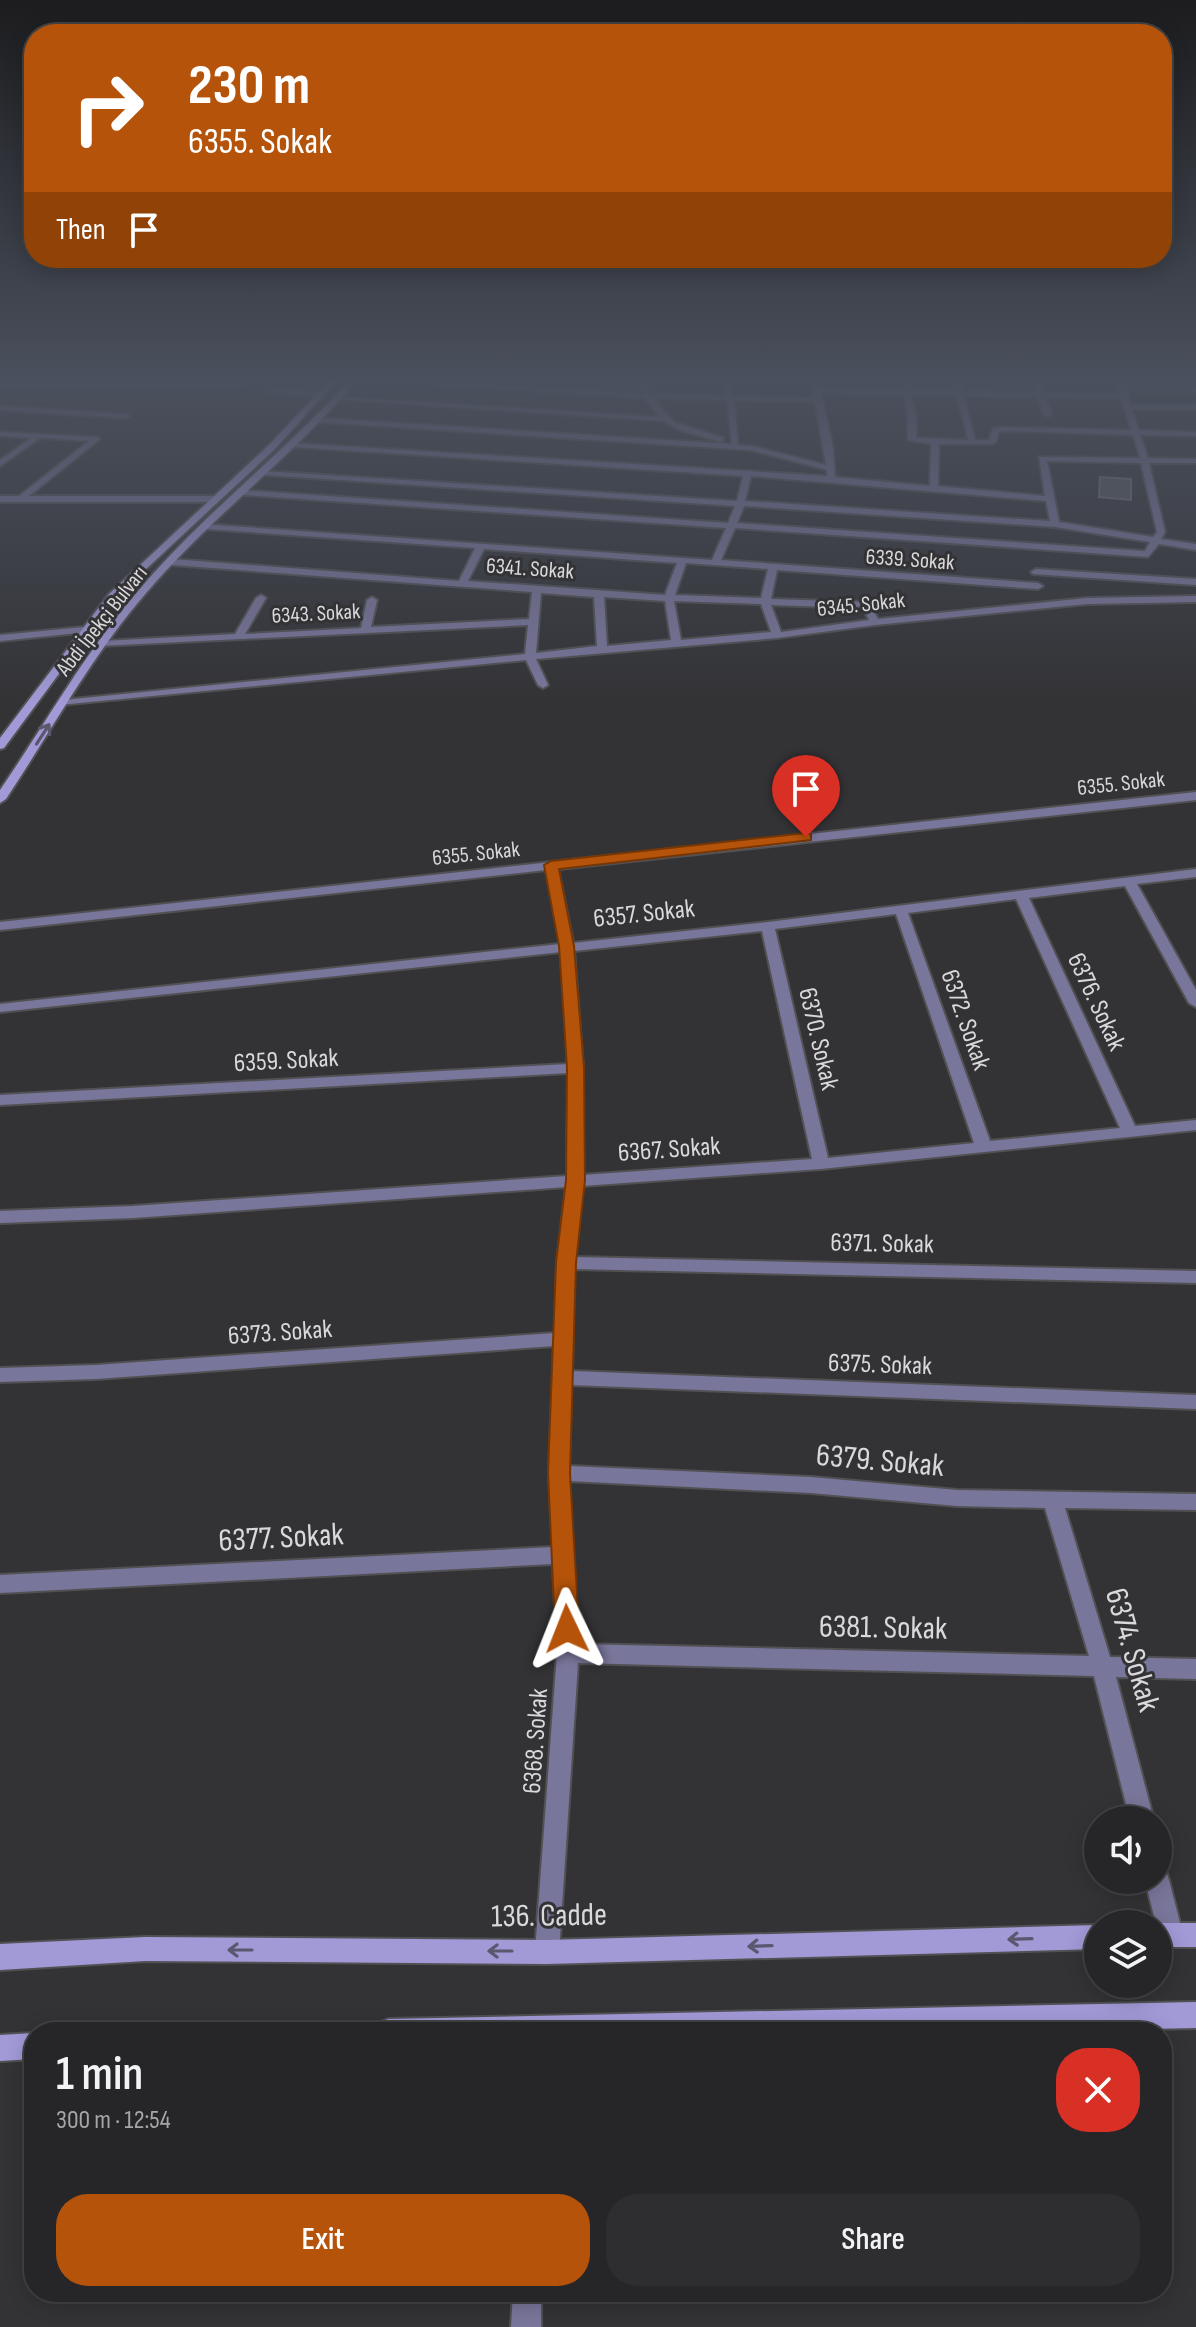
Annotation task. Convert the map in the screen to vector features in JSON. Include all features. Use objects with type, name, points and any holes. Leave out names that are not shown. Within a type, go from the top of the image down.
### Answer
[{"type":"street","points":[[21,499],[35,488]]},
{"type":"street","name":"Abdi İpekçi Bulvarı","points":[[0,746],[112,596],[227,488]]},
{"type":"street","name":"Abdi İpekçi Bulvarı","points":[[0,799],[103,644],[144,589],[205,526],[249,488]]},
{"type":"street","points":[[482,488],[1055,524],[1196,547]]},
{"type":"street","points":[[715,564],[744,488]]},
{"type":"street","points":[[924,488],[1050,499]]},
{"type":"street","points":[[1048,488],[1055,524]]},
{"type":"street","points":[[244,492],[1148,554],[1161,532],[1151,488]]},
{"type":"street","points":[[0,499],[215,499]]},
{"type":"street","name":"6339. Sokak","points":[[205,526],[1038,586]]},
{"type":"street","points":[[462,584],[480,547]]},
{"type":"street","points":[[1029,548],[1043,607]]},
{"type":"street","name":"6341. Sokak","points":[[172,562],[599,594],[866,605],[875,622]]},
{"type":"street","points":[[676,643],[669,598],[682,562]]},
{"type":"street","points":[[773,568],[765,602],[777,635]]},
{"type":"street","points":[[1036,572],[1196,582]]},
{"type":"street","points":[[537,590],[531,622],[530,657],[543,685]]},
{"type":"street","points":[[599,594],[602,649]]},
{"type":"street","points":[[238,637],[261,598]]},
{"type":"street","name":"6345. Sokak","points":[[63,703],[602,649],[777,635],[1087,601],[1196,599]]},
{"type":"street","points":[[365,631],[372,600]]},
{"type":"street","name":"6343. Sokak","points":[[103,644],[531,622]]},
{"type":"street","points":[[0,638],[84,630]]},
{"type":"street","name":"6355. Sokak","points":[[0,926],[1196,796]]},
{"type":"street","name":"6368. Sokak","points":[[547,1952],[568,1653],[559,1473],[566,1263],[575,1180],[576,1068],[567,946],[551,865]]},
{"type":"street","name":"6357. Sokak","points":[[0,1008],[768,926],[1196,873]]},
{"type":"street","points":[[1128,880],[1196,1003]]},
{"type":"street","name":"6376. Sokak","points":[[1020,893],[1129,1130]]},
{"type":"street","name":"6372. Sokak","points":[[900,908],[984,1148]]},
{"type":"street","name":"6370. Sokak","points":[[768,926],[821,1164]]},
{"type":"street","name":"6359. Sokak","points":[[0,1100],[576,1068]]},
{"type":"street","name":"6367. Sokak","points":[[0,1217],[133,1212],[821,1164],[1196,1125]]},
{"type":"street","name":"6371. Sokak","points":[[566,1263],[1196,1277]]},
{"type":"street","name":"6373. Sokak","points":[[0,1375],[96,1372],[564,1339]]},
{"type":"street","name":"6375. Sokak","points":[[562,1378],[1196,1402]]},
{"type":"street","name":"6379. Sokak","points":[[559,1473],[811,1485],[957,1498],[1196,1502]]},
{"type":"street","name":"6374. Sokak","points":[[1053,1500],[1102,1665],[1138,1806]]},
{"type":"street","name":"6377. Sokak","points":[[0,1584],[565,1555]]},
{"type":"street","name":"6381. Sokak","points":[[568,1653],[1196,1669]]},
{"type":"street","points":[[1162,1894],[1175,1935]]},
{"type":"street","name":"136. Cadde","points":[[0,1957],[145,1949],[547,1952],[1084,1937]]},
{"type":"street","points":[[886,2022],[1196,2015]]},
{"type":"street","points":[[0,2048],[24,2047]]},
{"type":"street","points":[[526,2327],[527,2302]]},
{"type":"building","points":[[1099,488],[1131,488],[1131,500],[1099,497]]},
{"type":"route","points":[[567,1629],[559,1473],[566,1263],[575,1180],[576,1068],[567,946],[551,865],[806,837]]}]
